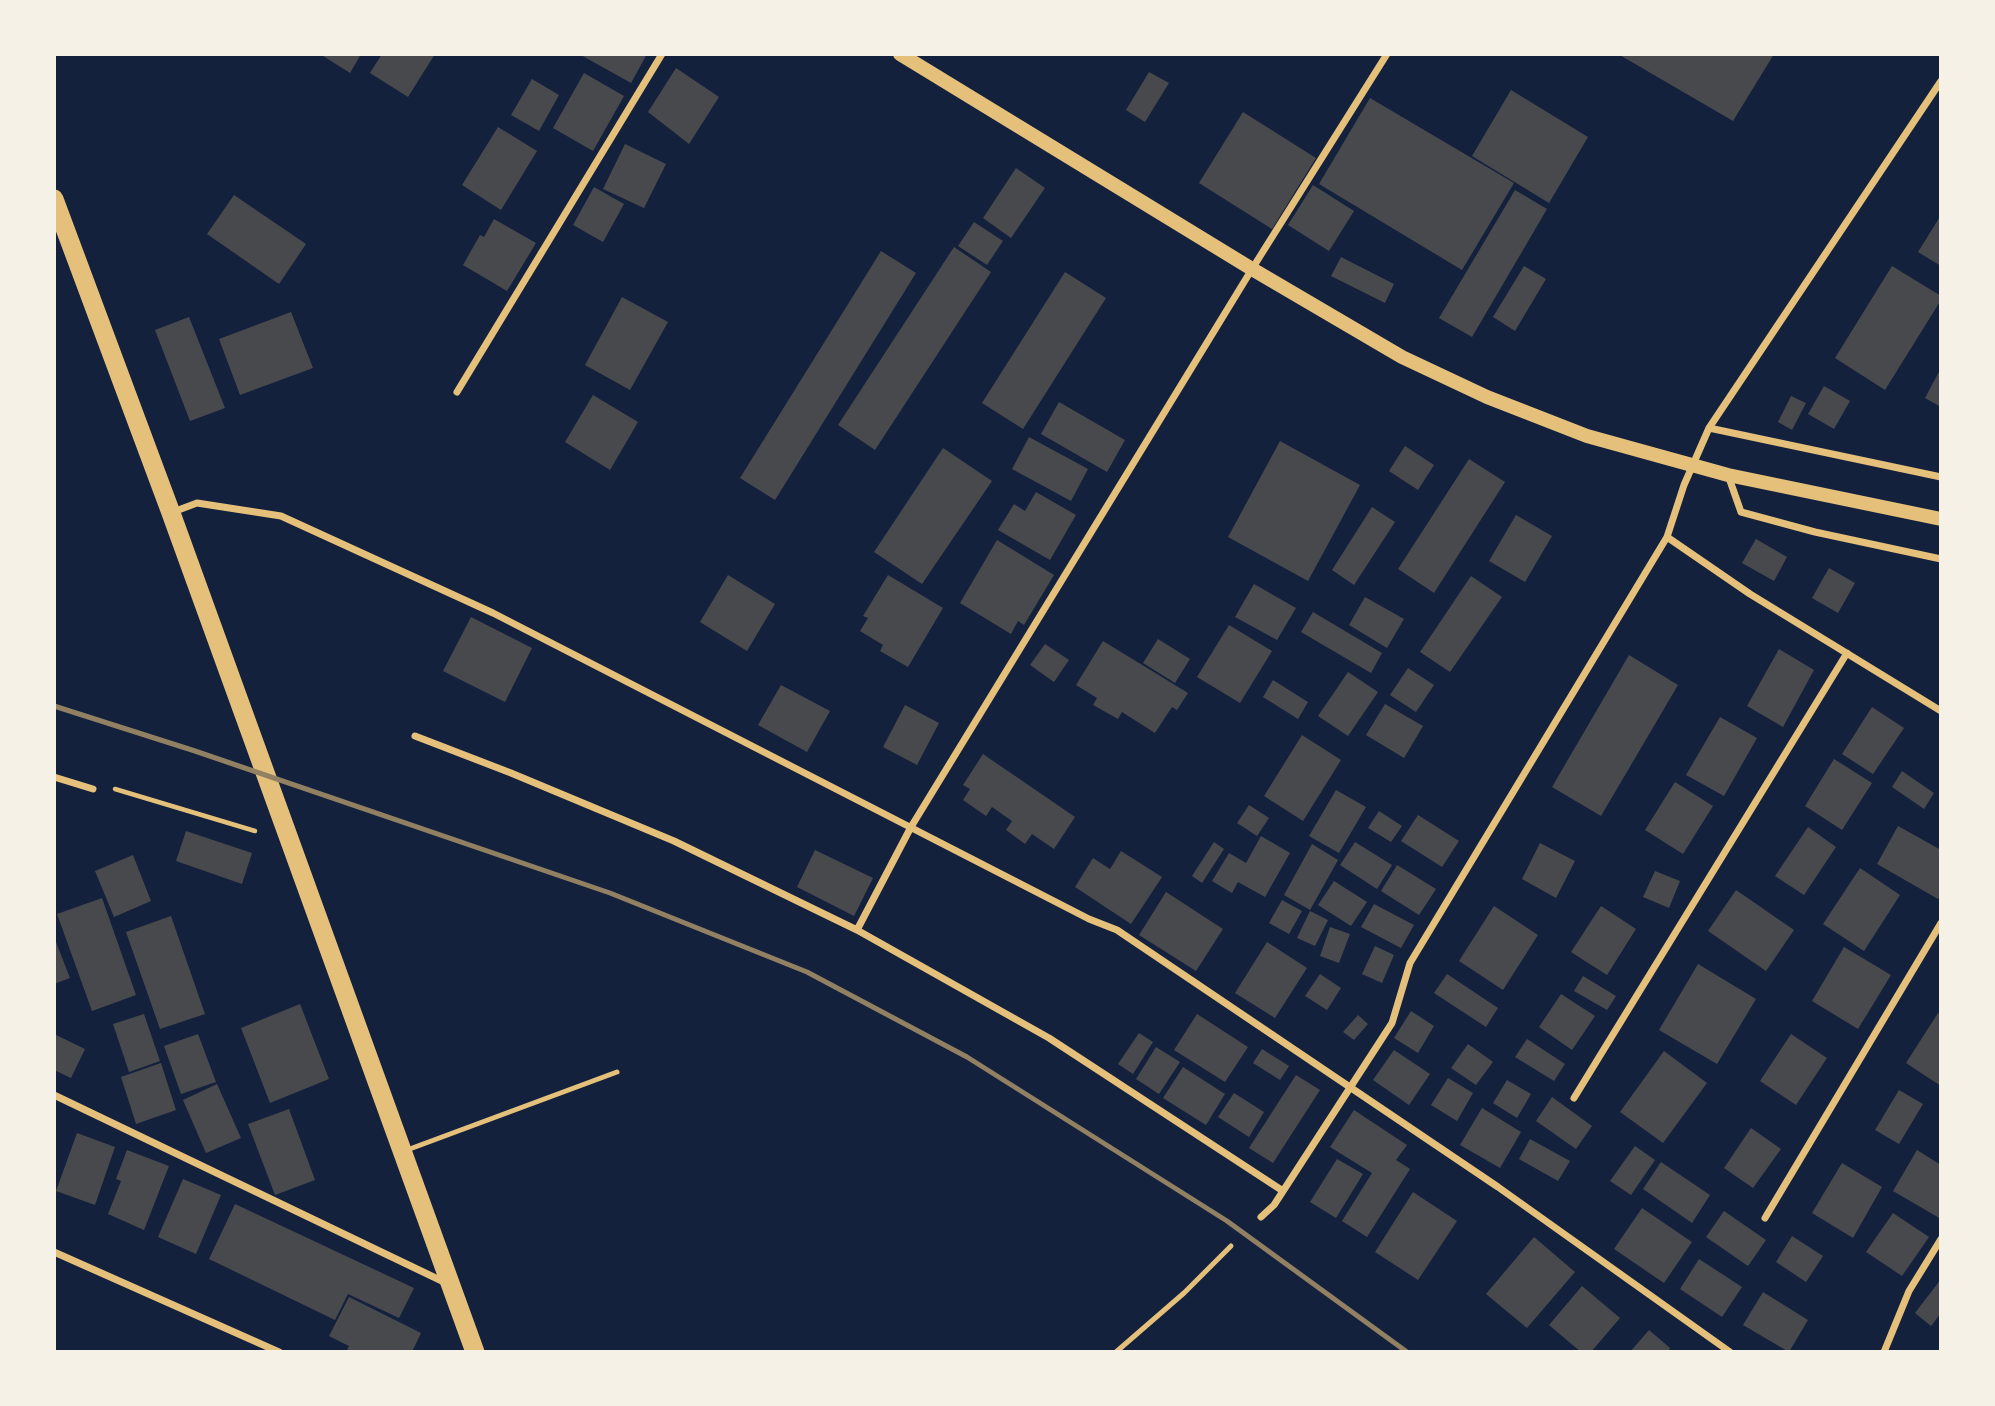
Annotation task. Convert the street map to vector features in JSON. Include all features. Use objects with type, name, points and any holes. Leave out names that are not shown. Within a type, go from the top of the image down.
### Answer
[{"type":"highway","points":[[54,199],[171,513],[475,1352]]},
{"type":"main road","points":[[900,54],[1252,270],[1402,358],[1487,397],[1587,436],[1728,475],[1941,519]]},
{"type":"street","points":[[457,392],[662,54]]},
{"type":"street","points":[[857,930],[911,827],[1387,54]]},
{"type":"street","points":[[1261,1217],[1274,1205],[1392,1023],[1410,963],[1667,537],[1692,465],[1709,428],[1941,81]]},
{"type":"street","points":[[1709,428],[1941,477]]},
{"type":"street","points":[[1728,475],[1741,512],[1815,532],[1941,559]]},
{"type":"street","points":[[171,513],[197,502],[281,516],[493,613],[1088,919],[1117,930],[1498,1187],[1730,1352]]},
{"type":"street","points":[[1667,537],[1750,594],[1941,711]]},
{"type":"street","points":[[1574,1098],[1847,653]]},
{"type":"street","points":[[415,736],[674,841],[857,930],[1049,1038],[1283,1191]]},
{"type":"street","points":[[54,776],[93,789]]},
{"type":"street","points":[[1765,1218],[1941,923]]},
{"type":"street","points":[[54,1095],[451,1285]]},
{"type":"street","points":[[1884,1352],[1909,1291],[1941,1239]]},
{"type":"street","points":[[54,1252],[279,1352]]},
{"type":"lane","points":[[402,1151],[617,1072]]},
{"type":"lane","points":[[1116,1352],[1184,1293],[1231,1246]]},
{"type":"path","points":[[93,789],[107,786],[255,831]]},
{"type":"building","points":[[320,54],[361,54],[350,73]]},
{"type":"building","points":[[382,54],[435,54],[408,97],[370,73]]},
{"type":"building","points":[[579,54],[647,54],[631,83]]},
{"type":"building","points":[[1618,54],[1774,54],[1733,121]]},
{"type":"building","points":[[676,68],[719,97],[689,144],[648,112]]},
{"type":"building","points":[[1149,72],[1169,83],[1145,122],[1126,110]]},
{"type":"building","points":[[584,73],[624,96],[593,151],[553,128]]},
{"type":"building","points":[[532,79],[559,95],[539,131],[511,115]]},
{"type":"building","points":[[1511,90],[1588,137],[1549,203],[1472,156]]},
{"type":"building","points":[[1370,98],[1514,183],[1462,270],[1319,184]]},
{"type":"building","points":[[1243,112],[1316,158],[1272,229],[1199,183]]},
{"type":"building","points":[[498,127],[537,151],[501,210],[462,185]]},
{"type":"building","points":[[625,144],[666,164],[644,208],[603,189]]},
{"type":"building","points":[[1016,168],[1045,188],[1011,238],[983,218]]},
{"type":"building","points":[[1313,185],[1354,211],[1329,251],[1288,225]]},
{"type":"building","points":[[594,187],[624,204],[603,242],[573,225]]},
{"type":"building","points":[[1515,190],[1547,209],[1472,337],[1439,318]]},
{"type":"building","points":[[234,195],[306,244],[279,284],[207,234]]},
{"type":"building","points":[[1941,215],[1941,266],[1918,252]]},
{"type":"building","points":[[494,219],[536,243],[507,291],[463,265],[480,235],[484,237]]},
{"type":"building","points":[[974,222],[1003,241],[987,265],[958,246]]},
{"type":"building","points":[[954,247],[991,272],[875,450],[838,425]]},
{"type":"building","points":[[881,251],[916,273],[775,500],[740,478]]},
{"type":"building","points":[[1341,257],[1394,284],[1385,303],[1331,276]]},
{"type":"building","points":[[1524,266],[1546,279],[1515,331],[1493,317]]},
{"type":"building","points":[[1892,266],[1941,296],[1941,300],[1885,390],[1835,358]]},
{"type":"building","points":[[1065,272],[1106,298],[1023,429],[982,403]]},
{"type":"building","points":[[622,297],[668,322],[630,390],[585,365]]},
{"type":"building","points":[[291,312],[313,368],[240,395],[219,339]]},
{"type":"building","points":[[189,317],[225,408],[190,421],[155,330]]},
{"type":"building","points":[[1941,368],[1941,407],[1925,398]]},
{"type":"building","points":[[1824,386],[1850,401],[1834,429],[1808,414]]},
{"type":"building","points":[[593,395],[638,422],[610,470],[565,442]]},
{"type":"building","points":[[1791,396],[1806,403],[1792,430],[1778,422]]},
{"type":"building","points":[[1059,402],[1125,440],[1107,472],[1041,434]]},
{"type":"building","points":[[1029,437],[1088,469],[1071,501],[1012,469]]},
{"type":"building","points":[[1280,441],[1360,485],[1308,581],[1228,537]]},
{"type":"building","points":[[1405,446],[1434,465],[1418,490],[1389,471]]},
{"type":"building","points":[[943,448],[992,481],[922,584],[874,552]]},
{"type":"building","points":[[1469,459],[1505,482],[1434,593],[1398,569]]},
{"type":"building","points":[[1036,492],[1076,515],[1050,560],[998,530],[1014,504],[1025,511]]},
{"type":"building","points":[[1372,507],[1395,522],[1354,585],[1332,570]]},
{"type":"building","points":[[1516,515],[1552,536],[1525,582],[1489,561]]},
{"type":"building","points":[[1756,539],[1787,557],[1774,581],[1742,563]]},
{"type":"building","points":[[997,540],[1054,575],[1024,625],[1018,621],[1011,634],[960,603]]},
{"type":"building","points":[[1829,568],[1855,583],[1838,613],[1812,598]]},
{"type":"building","points":[[728,575],[775,604],[747,651],[700,622]]},
{"type":"building","points":[[888,575],[943,608],[908,667],[880,651],[883,645],[860,631],[868,618],[863,616]]},
{"type":"building","points":[[1471,576],[1502,597],[1450,672],[1420,652]]},
{"type":"building","points":[[1254,584],[1296,608],[1277,640],[1235,617]]},
{"type":"building","points":[[1365,597],[1404,619],[1387,648],[1349,625]]},
{"type":"building","points":[[1313,612],[1382,653],[1371,673],[1301,632]]},
{"type":"building","points":[[471,617],[532,648],[505,702],[443,671]]},
{"type":"building","points":[[1229,625],[1272,651],[1240,703],[1197,677]]},
{"type":"building","points":[[1158,639],[1190,659],[1175,683],[1143,663]]},
{"type":"building","points":[[1103,641],[1188,693],[1177,710],[1172,707],[1155,733],[1122,712],[1118,719],[1093,705],[1097,698],[1076,685]]},
{"type":"building","points":[[1045,644],[1069,660],[1054,682],[1030,665]]},
{"type":"building","points":[[1779,649],[1814,670],[1783,727],[1747,706]]},
{"type":"building","points":[[1629,655],[1678,685],[1601,816],[1552,787]]},
{"type":"building","points":[[1408,668],[1434,685],[1416,712],[1390,695]]},
{"type":"building","points":[[1348,672],[1378,692],[1348,736],[1318,716]]},
{"type":"building","points":[[1273,680],[1308,702],[1298,719],[1263,697]]},
{"type":"building","points":[[781,685],[830,711],[807,752],[758,725]]},
{"type":"building","points":[[1385,704],[1423,726],[1404,758],[1366,735]]},
{"type":"building","points":[[905,705],[939,723],[917,765],[883,747]]},
{"type":"building","points":[[1872,707],[1904,728],[1873,774],[1842,754]]},
{"type":"building","points":[[1720,717],[1757,738],[1724,796],[1686,775]]},
{"type":"building","points":[[1302,735],[1341,760],[1303,821],[1264,796]]},
{"type":"building","points":[[983,754],[1075,817],[1054,849],[1032,834],[1025,844],[1006,830],[1012,821],[992,807],[986,816],[963,800],[970,789],[963,785]]},
{"type":"building","points":[[1834,759],[1872,783],[1842,830],[1805,806]]},
{"type":"building","points":[[1902,771],[1934,793],[1924,809],[1892,787]]},
{"type":"building","points":[[1675,782],[1713,806],[1683,854],[1645,830]]},
{"type":"building","points":[[1336,790],[1366,807],[1339,853],[1309,836]]},
{"type":"building","points":[[1249,805],[1269,818],[1257,836],[1237,823]]},
{"type":"building","points":[[1379,811],[1402,826],[1391,842],[1368,828]]},
{"type":"building","points":[[1418,815],[1459,841],[1442,867],[1401,841]]},
{"type":"building","points":[[1898,826],[1941,850],[1941,894],[1938,899],[1877,864]]},
{"type":"building","points":[[1808,827],[1836,847],[1804,895],[1775,876]]},
{"type":"building","points":[[186,831],[252,853],[242,884],[176,861]]},
{"type":"building","points":[[1261,836],[1290,853],[1265,897],[1238,882],[1232,893],[1212,881],[1229,853],[1246,863]]},
{"type":"building","points":[[1214,842],[1224,849],[1202,883],[1192,876]]},
{"type":"building","points":[[1355,842],[1392,865],[1377,889],[1340,865]]},
{"type":"building","points":[[1540,843],[1575,861],[1556,898],[1522,879]]},
{"type":"building","points":[[1312,844],[1338,860],[1310,910],[1284,895]]},
{"type":"building","points":[[815,850],[873,878],[854,916],[797,887]]},
{"type":"building","points":[[1121,851],[1162,877],[1131,924],[1075,887],[1093,858],[1110,869]]},
{"type":"building","points":[[133,855],[151,901],[114,917],[95,871]]},
{"type":"building","points":[[1397,865],[1436,889],[1419,915],[1381,891]]},
{"type":"building","points":[[1860,868],[1900,895],[1864,951],[1823,924]]},
{"type":"building","points":[[1655,871],[1680,881],[1669,908],[1643,897]]},
{"type":"building","points":[[1334,881],[1367,902],[1351,926],[1318,905]]},
{"type":"building","points":[[1736,890],[1794,930],[1766,971],[1708,931]]},
{"type":"building","points":[[1166,892],[1223,929],[1196,971],[1139,935]]},
{"type":"building","points":[[102,898],[136,995],[92,1011],[57,914]]},
{"type":"building","points":[[1282,900],[1302,911],[1289,934],[1269,923]]},
{"type":"building","points":[[1374,904],[1414,925],[1401,948],[1361,927]]},
{"type":"building","points":[[1494,906],[1538,935],[1503,990],[1459,961]]},
{"type":"building","points":[[1601,906],[1636,929],[1607,975],[1571,952]]},
{"type":"building","points":[[1310,911],[1328,920],[1315,946],[1297,938]]},
{"type":"building","points":[[171,916],[205,1014],[160,1029],[126,932]]},
{"type":"building","points":[[1330,927],[1350,934],[1339,963],[1320,956]]},
{"type":"building","points":[[54,937],[70,978],[54,984]]},
{"type":"building","points":[[1267,942],[1307,968],[1275,1018],[1235,993]]},
{"type":"building","points":[[1375,946],[1394,955],[1382,983],[1362,974]]},
{"type":"building","points":[[1844,947],[1891,975],[1858,1029],[1812,1001]]},
{"type":"building","points":[[1698,964],[1756,999],[1717,1064],[1659,1030]]},
{"type":"building","points":[[1320,974],[1341,988],[1327,1010],[1305,996]]},
{"type":"building","points":[[1447,974],[1498,1008],[1486,1027],[1434,993]]},
{"type":"building","points":[[1583,976],[1616,996],[1607,1010],[1574,991]]},
{"type":"building","points":[[1561,994],[1595,1016],[1572,1050],[1539,1027]]},
{"type":"building","points":[[300,1004],[329,1079],[270,1103],[241,1028]]},
{"type":"building","points":[[1411,1011],[1434,1026],[1418,1053],[1394,1038]]},
{"type":"building","points":[[1938,1013],[1941,1015],[1941,1086],[1906,1063]]},
{"type":"building","points":[[144,1014],[160,1061],[129,1072],[113,1024]]},
{"type":"building","points":[[1197,1014],[1248,1047],[1225,1082],[1174,1050]]},
{"type":"building","points":[[1358,1015],[1368,1024],[1354,1040],[1343,1032]]},
{"type":"building","points":[[1139,1033],[1153,1042],[1133,1074],[1118,1064]]},
{"type":"building","points":[[54,1034],[85,1049],[71,1078],[54,1070]]},
{"type":"building","points":[[198,1034],[216,1082],[181,1094],[164,1046]]},
{"type":"building","points":[[1791,1034],[1827,1058],[1796,1105],[1760,1081]]},
{"type":"building","points":[[1527,1039],[1565,1064],[1554,1081],[1515,1057]]},
{"type":"building","points":[[1468,1044],[1493,1062],[1476,1085],[1451,1068]]},
{"type":"building","points":[[1156,1047],[1180,1062],[1159,1094],[1136,1079]]},
{"type":"building","points":[[1262,1049],[1289,1066],[1280,1080],[1253,1063]]},
{"type":"building","points":[[1394,1050],[1430,1074],[1409,1105],[1373,1080]]},
{"type":"building","points":[[1664,1051],[1707,1083],[1663,1143],[1620,1112]]},
{"type":"building","points":[[161,1063],[176,1110],[136,1124],[121,1077]]},
{"type":"building","points":[[1183,1067],[1225,1094],[1206,1125],[1163,1098]]},
{"type":"building","points":[[1296,1075],[1320,1090],[1273,1163],[1249,1148]]},
{"type":"building","points":[[1448,1078],[1473,1093],[1457,1121],[1431,1105]]},
{"type":"building","points":[[1507,1080],[1531,1094],[1517,1118],[1493,1103]]},
{"type":"building","points":[[217,1084],[241,1138],[206,1153],[183,1100]]},
{"type":"building","points":[[1899,1090],[1923,1104],[1899,1144],[1875,1130]]},
{"type":"building","points":[[1234,1093],[1264,1112],[1249,1137],[1218,1117]]},
{"type":"building","points":[[1552,1097],[1592,1126],[1576,1149],[1536,1121]]},
{"type":"building","points":[[1482,1108],[1521,1132],[1500,1168],[1460,1145]]},
{"type":"building","points":[[289,1109],[315,1180],[275,1195],[248,1124]]},
{"type":"building","points":[[1354,1110],[1407,1145],[1396,1160],[1410,1169],[1367,1237],[1342,1221],[1372,1173],[1330,1147]]},
{"type":"building","points":[[1751,1128],[1781,1149],[1753,1188],[1724,1168]]},
{"type":"building","points":[[77,1133],[115,1147],[95,1205],[56,1191]]},
{"type":"building","points":[[1530,1139],[1570,1161],[1558,1181],[1519,1159]]},
{"type":"building","points":[[1635,1146],[1655,1160],[1631,1195],[1610,1181]]},
{"type":"building","points":[[127,1150],[169,1166],[144,1230],[108,1214],[121,1181],[116,1179]]},
{"type":"building","points":[[1917,1150],[1941,1165],[1941,1219],[1893,1191]]},
{"type":"building","points":[[1337,1159],[1363,1174],[1336,1218],[1310,1202]]},
{"type":"building","points":[[1661,1162],[1710,1195],[1692,1223],[1643,1189]]},
{"type":"building","points":[[1842,1163],[1882,1187],[1853,1238],[1812,1213]]},
{"type":"building","points":[[183,1179],[221,1195],[196,1254],[158,1237]]},
{"type":"building","points":[[1413,1192],[1457,1221],[1418,1280],[1375,1252]]},
{"type":"building","points":[[235,1204],[414,1288],[399,1318],[348,1294],[335,1320],[209,1259]]},
{"type":"building","points":[[1642,1208],[1692,1242],[1664,1283],[1614,1249]]},
{"type":"building","points":[[1724,1211],[1766,1240],[1748,1266],[1706,1237]]},
{"type":"building","points":[[1893,1213],[1929,1237],[1902,1276],[1866,1252]]},
{"type":"building","points":[[1792,1236],[1823,1256],[1806,1282],[1776,1262]]},
{"type":"building","points":[[1534,1237],[1575,1272],[1527,1328],[1486,1294]]},
{"type":"building","points":[[1699,1259],[1742,1287],[1722,1317],[1680,1289]]},
{"type":"building","points":[[1941,1279],[1941,1313],[1931,1326],[1915,1313]]},
{"type":"building","points":[[1582,1286],[1620,1318],[1591,1352],[1581,1352],[1549,1325]]},
{"type":"building","points":[[1763,1292],[1808,1320],[1789,1352],[1743,1325]]},
{"type":"building","points":[[349,1297],[421,1333],[412,1352],[346,1352],[349,1346],[329,1336]]},
{"type":"building","points":[[1649,1330],[1670,1348],[1668,1352],[1630,1352]]},
{"type":"railway","points":[[54,706],[195,751],[610,893],[807,972],[967,1057],[1227,1221],[1407,1352]]}]
